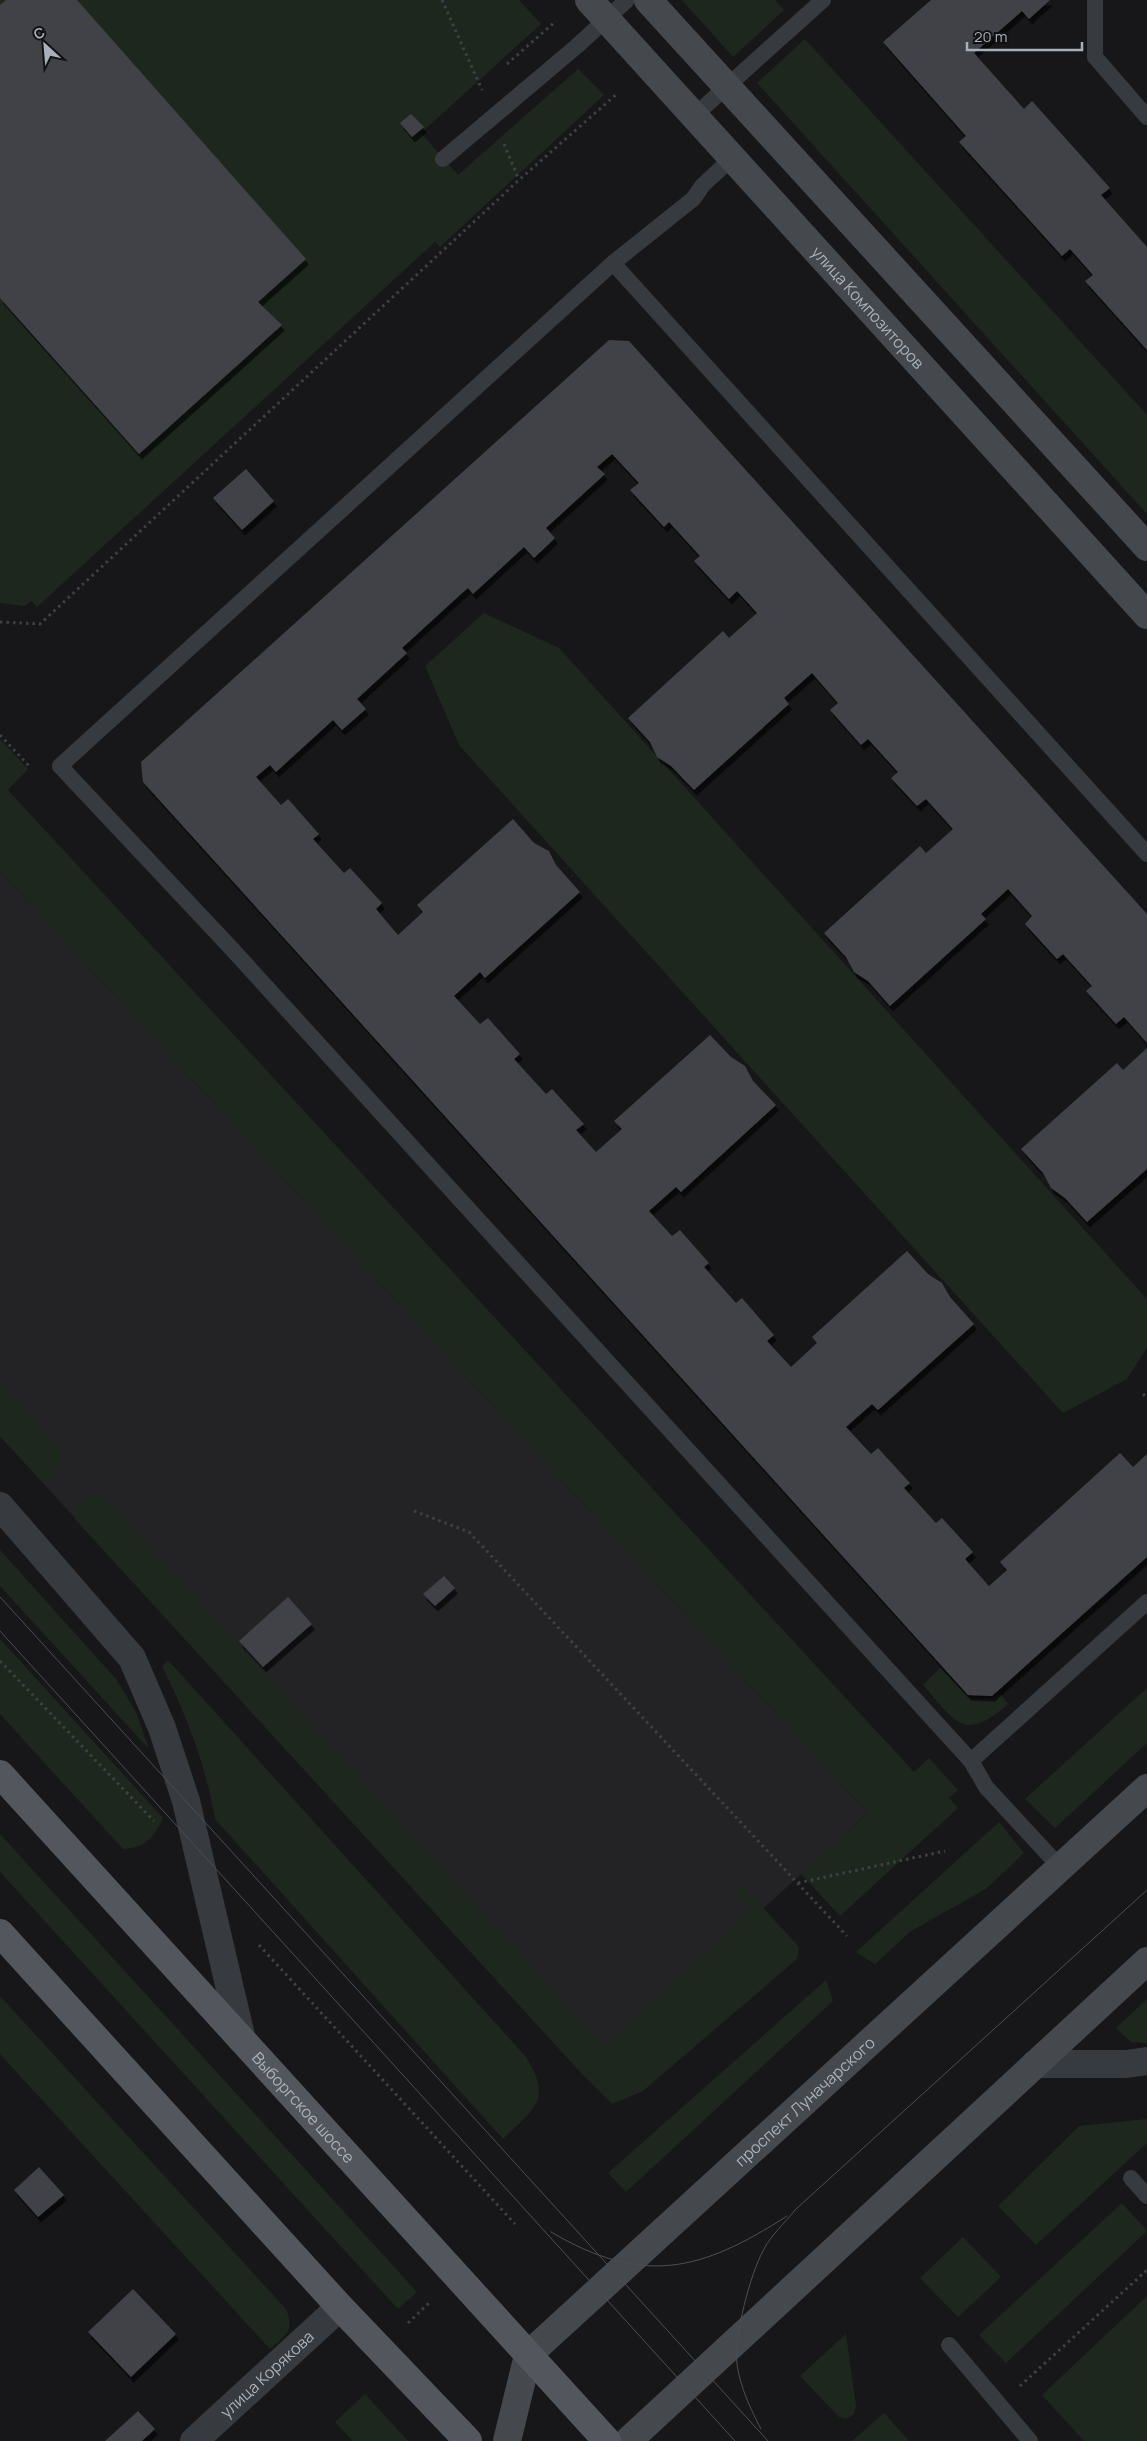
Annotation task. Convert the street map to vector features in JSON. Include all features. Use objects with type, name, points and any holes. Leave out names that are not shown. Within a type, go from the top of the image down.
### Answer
[{"type":"main road","points":[[648,0],[1147,547]]},
{"type":"main road","name":"улица Композиторов","points":[[598,9],[1147,615]]},
{"type":"main road","name":"Выборгское шоссе","points":[[0,1774],[607,2441]]},
{"type":"main road","name":"проспект Луначарского","points":[[528,2354],[1147,1788]]},
{"type":"main road","points":[[0,1933],[340,2307],[468,2441]]},
{"type":"main road","points":[[628,2441],[1147,1961]]},
{"type":"main road","points":[[507,2441],[528,2354]]},
{"type":"street","points":[[0,1506],[132,1658],[162,1728],[186,1801],[242,2040]]},
{"type":"street","points":[[1035,2064],[1126,2064],[1147,2061]]},
{"type":"street","name":"улица Корякова","points":[[194,2441],[340,2307]]},
{"type":"lane","points":[[443,159],[577,46],[598,9],[627,0]]},
{"type":"lane","points":[[694,116],[823,0]]},
{"type":"lane","points":[[1095,0],[1095,57],[1147,117]]},
{"type":"lane","points":[[732,158],[703,185],[693,199],[613,263],[60,766],[238,956],[971,1761],[986,1787],[1060,1867]]},
{"type":"lane","points":[[613,263],[1147,854]]},
{"type":"lane","points":[[971,1761],[1147,1602]]},
{"type":"lane","points":[[1131,2178],[1147,2196]]},
{"type":"lane","points":[[950,2345],[1030,2441]]},
{"type":"path","points":[[0,622],[40,624],[519,180],[618,93]]},
{"type":"path","points":[[0,735],[33,770],[60,766]]},
{"type":"path","points":[[1143,1394],[1147,1398]]},
{"type":"path","points":[[414,1511],[469,1532],[848,1936]]},
{"type":"path","points":[[0,1661],[159,1826]]},
{"type":"path","points":[[797,1883],[945,1851]]},
{"type":"path","points":[[259,1945],[515,2224]]},
{"type":"path","points":[[1000,2404],[1147,2270]]},
{"type":"path","points":[[408,2323],[429,2303]]},
{"type":"shaded area","points":[[0,0],[519,0],[541,24],[421,133],[458,175],[578,69],[604,95],[440,247],[435,242],[37,607],[31,601],[25,606],[0,603]]},
{"type":"shaded area","points":[[682,0],[775,0],[784,10],[733,57]]},
{"type":"shaded area","points":[[805,39],[1147,415],[1147,514],[757,83]]},
{"type":"shaded area","points":[[484,613],[559,648],[1147,1299],[1147,1348],[1127,1379],[1063,1413],[459,745],[425,666]]},
{"type":"shaded area","points":[[0,739],[28,769],[8,790],[914,1772],[929,1758],[958,1790],[949,1798],[958,1808],[840,1916],[801,1874],[868,1813],[0,871]]},
{"type":"shaded area","points":[[0,871],[868,1813],[582,2074],[0,1436]]},
{"type":"shaded area","points":[[0,1383],[59,1448],[61,1463],[44,1484],[0,1436]]},
{"type":"shaded area","points":[[89,1496],[104,1497],[604,2046],[751,1911],[735,1892],[742,1885],[799,1947],[797,1959],[643,2091],[612,2104],[582,2074],[75,1519],[75,1508]]},
{"type":"shaded area","points":[[0,1550],[116,1679],[136,1712],[149,1749],[0,1586]]},
{"type":"shaded area","points":[[0,1639],[163,1818],[148,1841],[137,1847],[123,1849],[0,1714]]},
{"type":"shaded area","points":[[168,1660],[526,2057],[534,2072],[539,2094],[531,2111],[503,2139],[215,1819],[206,1779],[194,1741],[162,1666]]},
{"type":"shaded area","points":[[940,1668],[968,1697],[993,1699],[1000,1693],[1008,1704],[981,1723],[970,1725],[961,1723],[944,1709],[923,1685]]},
{"type":"shaded area","points":[[1147,1688],[1147,1743],[1055,1828],[1025,1799]]},
{"type":"shaded area","points":[[999,1822],[1024,1853],[986,1889],[911,1931],[875,1964],[856,1952]]},
{"type":"shaded area","points":[[0,1834],[417,2292],[398,2309],[0,1872]]},
{"type":"shaded area","points":[[826,1980],[833,2001],[626,2192],[608,2173]]},
{"type":"shaded area","points":[[0,1996],[286,2309],[289,2316],[289,2328],[281,2340],[270,2349],[0,2054]]},
{"type":"shaded area","points":[[1147,1999],[1147,2043],[1131,2042],[1116,2028]]},
{"type":"shaded area","points":[[1147,2119],[1147,2143],[1036,2245],[998,2206],[1079,2126]]},
{"type":"shaded area","points":[[1122,2203],[1147,2231],[1006,2363],[979,2335]]},
{"type":"shaded area","points":[[963,2237],[1001,2277],[958,2317],[920,2278]]},
{"type":"shaded area","points":[[1147,2296],[1147,2441],[1084,2441],[1042,2395]]},
{"type":"shaded area","points":[[846,2334],[856,2406],[854,2414],[846,2419],[839,2417],[800,2376]]},
{"type":"shaded area","points":[[365,2394],[408,2441],[353,2441],[335,2422]]},
{"type":"shaded area","points":[[884,2413],[909,2441],[852,2441]]},
{"type":"building","points":[[6,0],[77,0],[306,259],[258,302],[282,325],[139,454],[0,298],[0,5]]},
{"type":"building","points":[[931,0],[1050,0],[1029,19],[1022,11],[974,53],[1024,109],[1032,101],[1110,188],[1101,195],[1147,247],[1147,350],[1085,281],[1093,275],[1070,249],[1062,256],[959,142],[966,136],[883,42]]},
{"type":"building","points":[[411,114],[424,127],[412,137],[400,123]]},
{"type":"building","points":[[609,340],[629,341],[1147,914],[1147,1043],[1124,1017],[1116,1024],[1086,991],[1092,986],[1063,954],[1057,959],[1025,924],[1032,916],[1008,889],[981,914],[986,919],[890,1006],[868,981],[854,972],[846,957],[824,933],[920,846],[926,853],[953,829],[926,799],[917,806],[891,778],[898,772],[868,739],[861,745],[830,710],[838,703],[812,673],[784,698],[789,704],[694,790],[671,766],[657,757],[650,742],[628,718],[723,631],[729,638],[757,613],[737,591],[729,599],[694,561],[700,556],[669,522],[664,527],[630,490],[639,483],[612,454],[597,467],[605,474],[546,528],[555,538],[534,558],[524,547],[473,594],[468,588],[402,648],[407,653],[357,699],[366,709],[342,730],[333,720],[276,772],[270,765],[256,777],[281,805],[288,799],[319,834],[313,839],[344,873],[350,868],[382,903],[376,909],[398,935],[423,912],[417,905],[513,819],[534,843],[549,851],[556,865],[580,892],[485,978],[480,972],[454,996],[480,1024],[488,1018],[520,1054],[514,1059],[546,1094],[552,1089],[584,1124],[576,1130],[596,1152],[622,1129],[614,1121],[710,1035],[731,1057],[745,1066],[753,1081],[776,1105],[681,1192],[676,1187],[649,1211],[672,1236],[680,1230],[709,1263],[704,1267],[736,1303],[742,1298],[774,1335],[767,1341],[791,1367],[817,1343],[812,1337],[907,1251],[928,1274],[942,1283],[950,1297],[974,1324],[878,1410],[872,1404],[846,1427],[871,1454],[878,1448],[910,1483],[904,1488],[936,1523],[942,1518],[973,1552],[965,1559],[989,1586],[1007,1570],[1000,1562],[1120,1453],[1133,1467],[1147,1454],[1147,1557],[992,1696],[968,1695],[143,782],[141,762]]},
{"type":"building","points":[[246,469],[274,501],[242,530],[213,498]]},
{"type":"building","points":[[1147,1048],[1147,1169],[1087,1222],[1065,1198],[1051,1188],[1043,1173],[1021,1149],[1117,1063],[1123,1070]]},
{"type":"building","points":[[444,1576],[455,1588],[435,1606],[423,1594]]},
{"type":"building","points":[[288,1597],[312,1624],[263,1667],[239,1641]]},
{"type":"building","points":[[39,2167],[64,2195],[38,2217],[14,2190]]},
{"type":"building","points":[[133,2289],[176,2334],[131,2377],[88,2332]]},
{"type":"building","points":[[138,2411],[155,2429],[142,2441],[105,2441]]},
{"type":"tram line","points":[[0,1597],[768,2441]]},
{"type":"tram line","points":[[0,1631],[735,2441]]},
{"type":"tram line","points":[[761,2429],[743,2390],[738,2373],[737,2352],[744,2305],[753,2274],[770,2239],[795,2210],[1147,1890]]},
{"type":"tram line","points":[[551,2232],[584,2249],[614,2260],[643,2265],[671,2265],[698,2260],[726,2250],[756,2235],[787,2216]]}]
